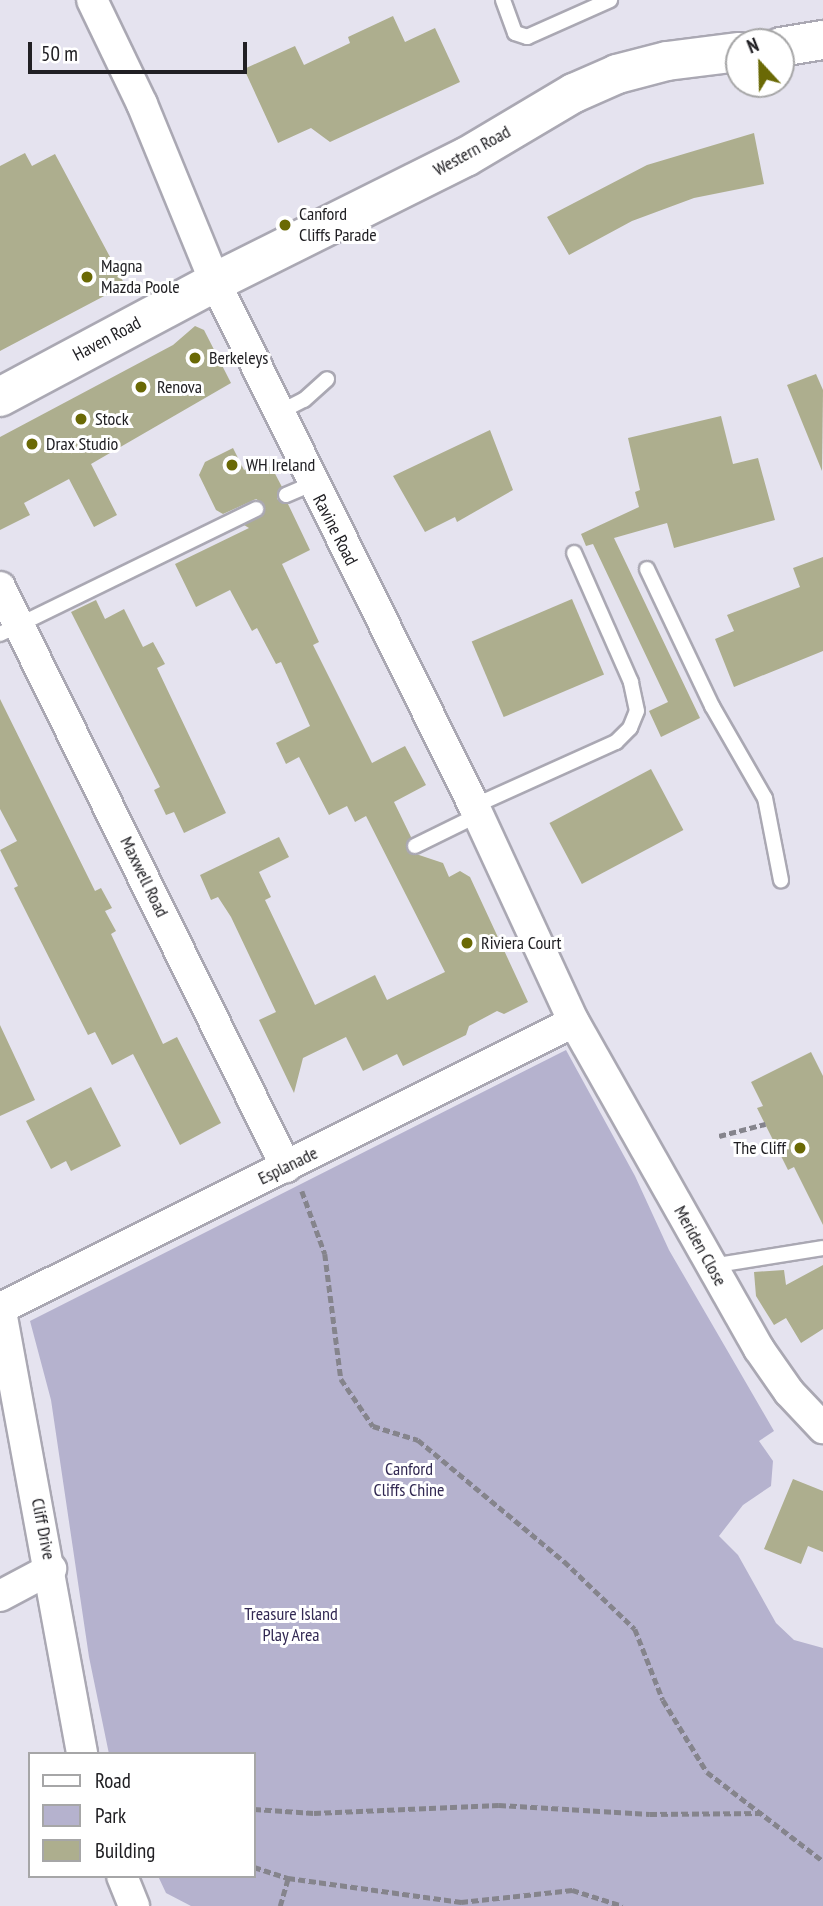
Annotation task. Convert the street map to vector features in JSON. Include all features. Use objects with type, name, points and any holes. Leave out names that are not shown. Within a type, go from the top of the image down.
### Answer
[{"type":"main road","points":[[795,45],[823,40]]},
{"type":"main road","name":"Western Road","points":[[215,282],[466,157],[574,93],[617,74],[667,61],[725,54]]},
{"type":"main road","name":"Haven Road","points":[[0,397],[215,282]]},
{"type":"street","name":"Ravine Road","points":[[92,0],[142,104],[215,282],[278,413],[299,489],[476,811],[585,1031]]},
{"type":"street","name":"Maxwell Road","points":[[0,587],[9,630],[286,1167]]},
{"type":"street","name":"Esplanade","points":[[1,1307],[286,1167],[585,1031]]},
{"type":"street","name":"Meriden Close","points":[[585,1031],[711,1266],[789,1392],[823,1428]]},
{"type":"street","name":"Cliff Drive","points":[[1,1307],[51,1569],[82,1752]]},
{"type":"street","points":[[0,1596],[51,1569]]},
{"type":"lane","points":[[503,0],[515,33],[527,37],[610,0]]},
{"type":"lane","points":[[278,413],[303,400],[327,379]]},
{"type":"lane","points":[[9,630],[256,509]]},
{"type":"lane","points":[[415,846],[476,811],[616,742],[630,728],[637,710],[631,682],[574,553]]},
{"type":"lane","points":[[648,569],[712,706],[765,798],[781,880]]},
{"type":"lane","points":[[711,1266],[823,1248]]},
{"type":"path","points":[[719,1136],[765,1124]]},
{"type":"path","points":[[286,1167],[307,1198],[325,1254],[341,1378],[373,1426],[418,1440],[564,1561],[635,1629],[663,1700],[707,1772],[764,1813],[823,1861]]},
{"type":"path","points":[[256,1810],[314,1813],[499,1805],[650,1814],[764,1813]]},
{"type":"path","points":[[256,1868],[288,1878],[461,1902],[572,1890],[623,1906]]},
{"type":"path","points":[[280,1906],[288,1878]]},
{"type":"green space","name":"Canford Cliffs Chine","points":[[566,1050],[635,1176],[669,1250],[774,1431],[759,1441],[773,1461],[771,1486],[743,1505],[719,1536],[738,1555],[776,1623],[794,1640],[823,1648],[823,1906],[191,1906],[166,1893],[159,1878],[256,1878],[256,1752],[109,1752],[89,1657],[51,1400],[30,1321]]},
{"type":"building","points":[[393,16],[405,42],[435,28],[460,82],[330,142],[311,128],[278,143],[244,69],[295,46],[304,65],[350,43],[348,37]]},
{"type":"building","points":[[754,133],[764,184],[694,198],[632,221],[569,255],[547,217],[647,165]]},
{"type":"building","points":[[25,153],[32,166],[55,154],[125,285],[0,351],[0,166]]},
{"type":"building","points":[[195,326],[204,330],[231,383],[91,464],[117,515],[94,527],[69,479],[24,503],[30,515],[0,530],[0,437],[173,345]]},
{"type":"building","points":[[816,374],[823,390],[822,471],[787,385]]},
{"type":"building","points":[[721,416],[733,464],[758,458],[775,520],[674,548],[667,523],[614,538],[700,718],[661,737],[649,711],[668,702],[593,544],[586,546],[581,534],[639,507],[635,492],[640,490],[628,438]]},
{"type":"building","points":[[490,430],[513,490],[457,522],[455,517],[425,532],[393,476]]},
{"type":"building","points":[[233,448],[244,470],[254,464],[258,473],[271,466],[282,487],[277,499],[288,504],[310,550],[282,564],[319,642],[313,645],[372,763],[405,746],[426,785],[394,802],[411,837],[407,851],[443,863],[449,877],[460,871],[470,877],[528,1002],[504,1014],[497,1011],[469,1026],[466,1035],[403,1066],[397,1054],[363,1071],[346,1037],[303,1058],[294,1093],[259,1020],[276,1012],[231,917],[218,897],[211,900],[200,875],[279,837],[289,857],[259,872],[271,897],[265,900],[315,1005],[375,975],[387,1000],[445,972],[366,816],[355,822],[347,806],[329,815],[299,757],[286,764],[276,743],[310,726],[281,662],[276,664],[257,628],[252,631],[230,590],[196,607],[175,564],[249,528],[244,525],[264,514],[264,504],[256,499],[223,514],[216,510],[199,475],[205,462]]},
{"type":"building","points":[[823,557],[823,651],[734,687],[715,639],[734,631],[727,615],[800,587],[793,568]]},
{"type":"building","points":[[572,599],[604,674],[504,717],[472,642]]},
{"type":"building","points":[[96,600],[105,619],[124,609],[143,647],[153,642],[165,664],[157,668],[226,813],[184,833],[174,812],[166,815],[154,790],[160,787],[71,612]]},
{"type":"building","points":[[0,699],[95,891],[101,888],[112,908],[105,911],[116,931],[111,934],[163,1044],[177,1037],[221,1123],[180,1145],[133,1054],[112,1065],[95,1032],[88,1035],[14,888],[18,886],[0,850],[17,841],[0,809]]},
{"type":"building","points":[[651,769],[683,830],[582,884],[549,823]]},
{"type":"building","points":[[0,1025],[35,1100],[0,1116]]},
{"type":"building","name":"The Cliff","points":[[811,1052],[823,1076],[823,1225],[794,1167],[788,1170],[757,1108],[763,1106],[751,1082]]},
{"type":"building","points":[[91,1087],[121,1146],[71,1171],[66,1161],[51,1169],[26,1121]]},
{"type":"building","points":[[823,1265],[823,1329],[801,1343],[786,1318],[774,1325],[756,1296],[754,1272],[784,1270],[786,1285]]},
{"type":"building","points":[[793,1479],[823,1491],[823,1552],[808,1546],[801,1564],[764,1549]]},
{"type":"place","name":"Canford Cliffs Parade","points":[[285,225]]},
{"type":"place","name":"Magna Mazda Poole","points":[[87,277]]},
{"type":"place","name":"Berkeleys","points":[[195,358]]},
{"type":"place","name":"Renova","points":[[141,387]]},
{"type":"place","name":"Stock","points":[[81,419]]},
{"type":"place","name":"Drax Studio","points":[[32,444]]},
{"type":"place","name":"WH Ireland","points":[[232,465]]},
{"type":"place","name":"Riviera Court","points":[[467,943]]},
{"type":"place","name":"The Cliff","points":[[800,1148]]},
{"type":"park label","name":"Treasure Island Play Area","points":[[291,1625]]}]
